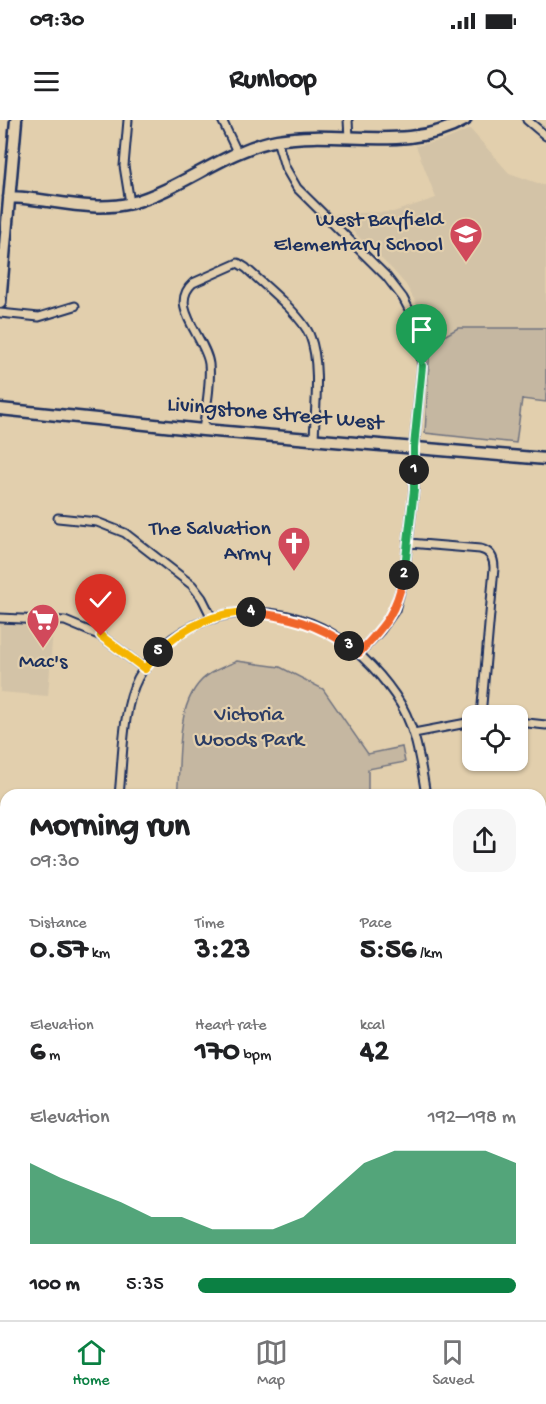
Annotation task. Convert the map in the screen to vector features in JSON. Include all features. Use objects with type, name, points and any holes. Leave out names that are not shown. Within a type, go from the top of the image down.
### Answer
[{"type":"street","points":[[0,303],[16,120]]},
{"type":"street","points":[[128,120],[124,166],[130,203]]},
{"type":"street","points":[[222,120],[238,154]]},
{"type":"street","points":[[348,120],[349,138]]},
{"type":"street","points":[[9,197],[89,205],[130,203],[163,191],[238,154],[278,140],[412,138],[435,133],[465,120]]},
{"type":"street","points":[[527,120],[546,136]]},
{"type":"street","points":[[278,140],[285,166],[297,188],[386,276],[403,297],[414,319],[420,342],[422,366],[414,447],[414,490],[404,577],[395,610],[380,631],[359,653]]},
{"type":"street","points":[[203,430],[209,365],[202,344],[186,312],[184,296],[188,287],[193,283],[238,263],[301,321],[310,336],[316,368],[314,439]]},
{"type":"street","points":[[0,313],[39,317],[75,306]]},
{"type":"street","name":"Livingstone Street West","points":[[0,409],[203,430],[546,459]]},
{"type":"street","points":[[58,518],[97,522],[125,533],[192,585],[202,598],[212,618]]},
{"type":"street","points":[[409,543],[480,549],[487,552],[493,559],[482,705]]},
{"type":"street","points":[[120,789],[129,703],[138,679],[152,657],[172,638],[195,624],[221,615],[249,611],[292,618],[321,628],[359,653],[396,696],[414,733],[425,789]]},
{"type":"street","points":[[0,618],[65,621],[101,636],[145,669]]},
{"type":"street","points":[[528,723],[546,725]]},
{"type":"street","points":[[414,733],[462,724]]},
{"type":"shaded area","name":"West Bayfield Elementary School","points":[[470,129],[509,173],[546,186],[546,328],[458,328],[430,344],[420,310],[406,285],[335,214],[393,212],[436,198],[416,146],[445,140]]},
{"type":"shaded area","points":[[0,623],[53,628],[48,696],[0,692]]},
{"type":"green space","points":[[458,328],[546,328],[546,402],[522,399],[516,443],[425,433],[430,344]]},
{"type":"green space","name":"Victoria Woods Park","points":[[237,661],[280,667],[323,689],[368,754],[402,747],[405,762],[368,769],[368,789],[177,789],[182,728],[190,696],[199,683],[220,668]]},
{"type":"place","name":"West Bayfield Elementary School","points":[[466,263]]},
{"type":"place","name":"The Salvation Army","points":[[294,572]]},
{"type":"place","name":"Mac's","points":[[43,649]]},
{"type":"route","points":[[101,636],[145,669],[152,657],[172,638],[195,624],[221,615],[249,611],[302,620],[321,628],[359,653],[380,631],[395,610],[404,577],[414,490],[414,447],[422,366]]}]
